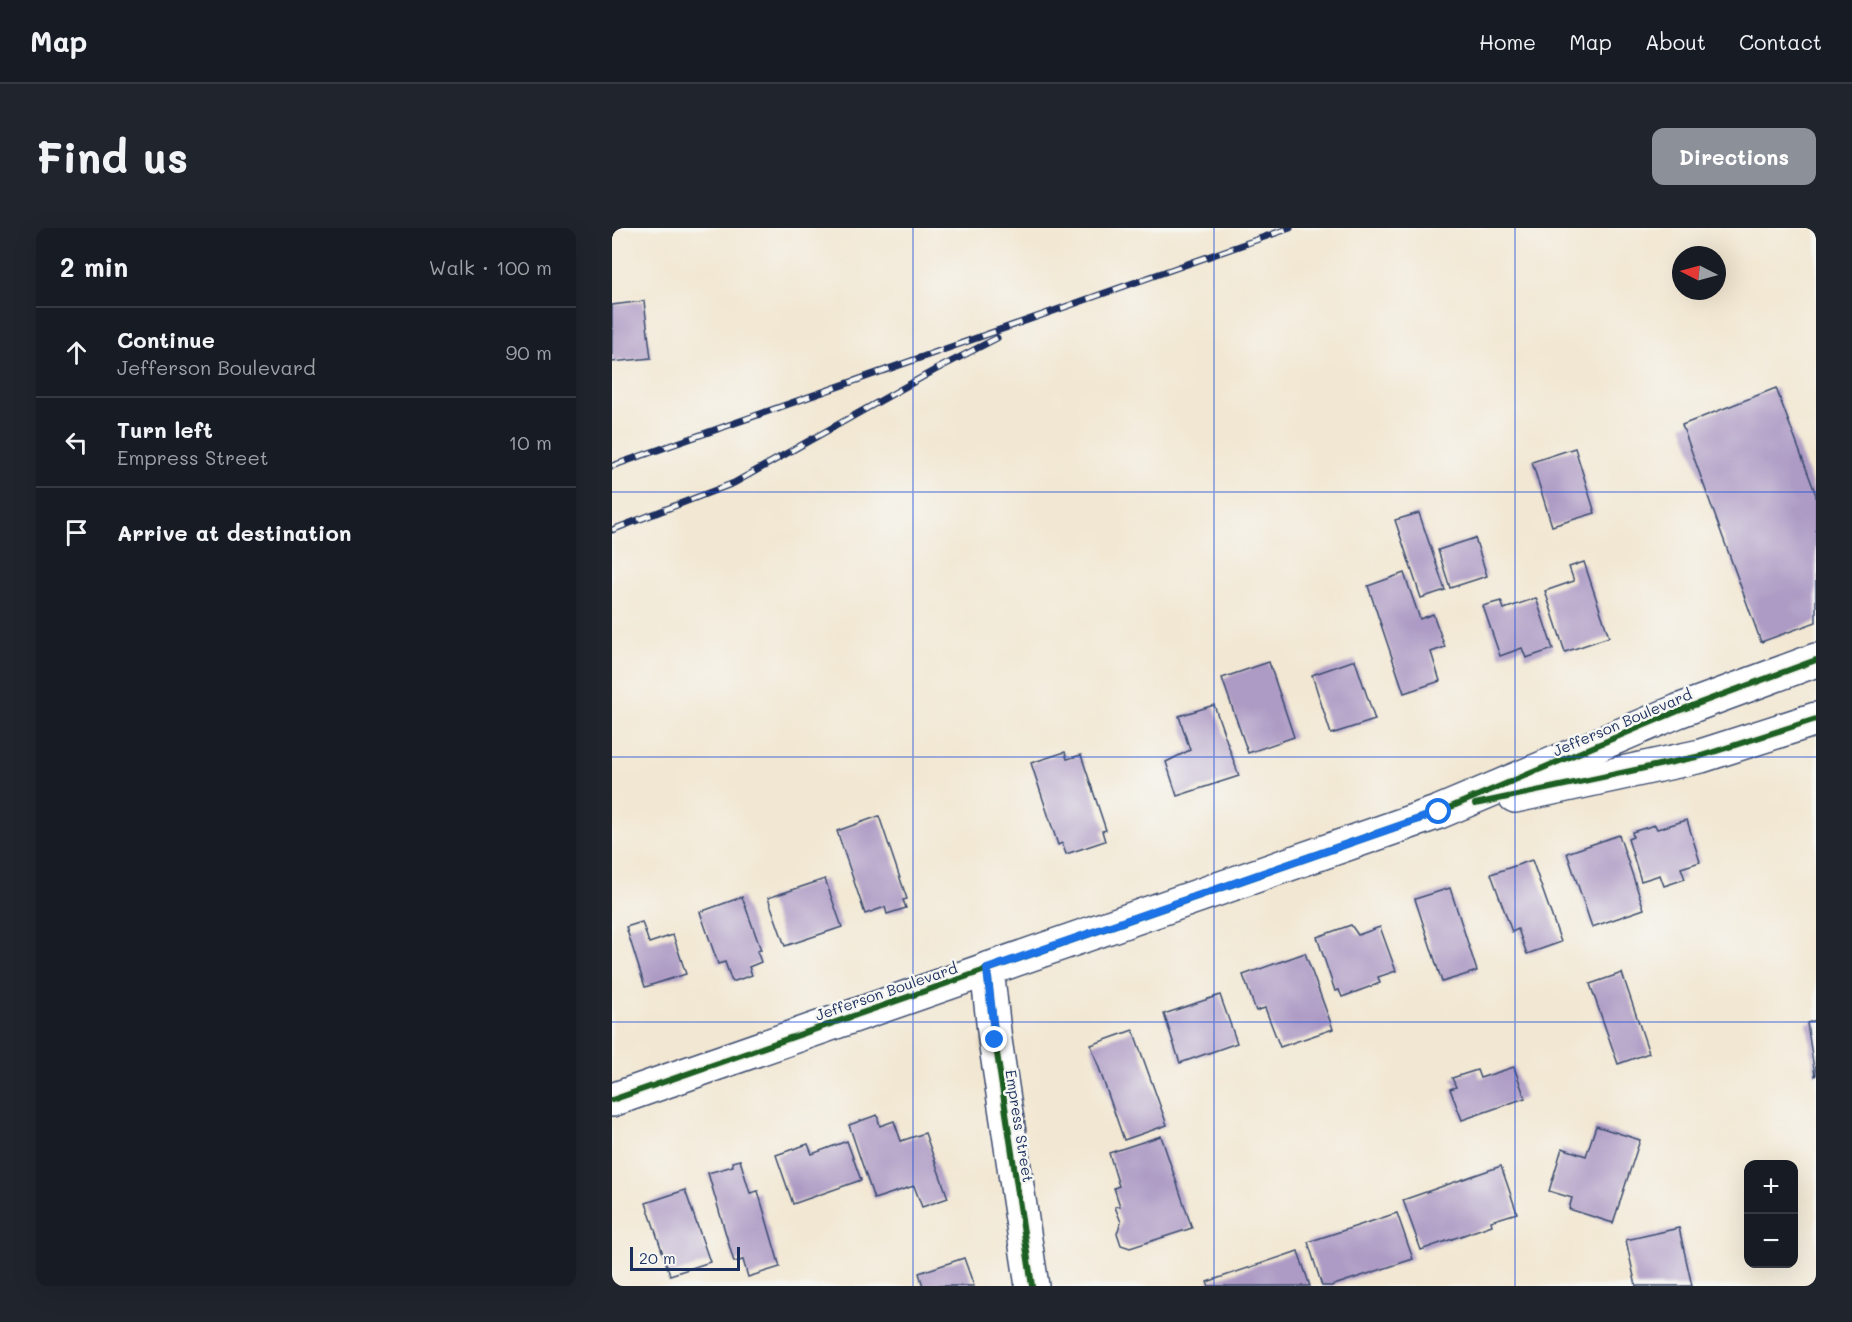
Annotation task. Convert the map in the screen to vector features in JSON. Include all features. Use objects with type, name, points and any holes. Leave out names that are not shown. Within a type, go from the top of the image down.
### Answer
[{"type":"street","name":"Jefferson Boulevard","points":[[612,1100],[1439,812],[1678,711],[1816,660]]},
{"type":"street","name":"Jefferson Boulevard","points":[[1439,812],[1701,756],[1816,719]]},
{"type":"street","name":"Empress Street","points":[[987,969],[995,1040],[1032,1286]]},
{"type":"building","points":[[644,301],[651,358],[612,362],[612,305]]},
{"type":"building","points":[[1776,388],[1816,495],[1816,622],[1761,642],[1682,425]]},
{"type":"building","points":[[1575,448],[1595,513],[1552,526],[1532,462]]},
{"type":"building","points":[[1419,513],[1445,590],[1421,598],[1395,520]]},
{"type":"building","points":[[1475,538],[1487,576],[1450,588],[1438,550]]},
{"type":"building","points":[[1584,562],[1609,637],[1565,652],[1545,591],[1574,581],[1569,567]]},
{"type":"building","points":[[1404,573],[1420,619],[1433,614],[1445,647],[1431,652],[1440,681],[1404,693],[1368,586]]},
{"type":"building","points":[[1536,598],[1553,649],[1526,658],[1522,648],[1500,656],[1483,606],[1501,601],[1504,609]]},
{"type":"building","points":[[1355,660],[1375,720],[1331,734],[1312,675]]},
{"type":"building","points":[[1269,662],[1294,737],[1248,753],[1222,678]]},
{"type":"building","points":[[1214,705],[1239,776],[1177,796],[1166,762],[1190,750],[1179,716]]},
{"type":"building","points":[[1065,752],[1067,759],[1081,755],[1106,830],[1102,831],[1105,841],[1066,854],[1062,843],[1058,845],[1031,763]]},
{"type":"building","points":[[879,816],[907,899],[903,900],[906,908],[887,914],[885,907],[865,914],[837,831]]},
{"type":"building","points":[[1687,820],[1700,862],[1681,868],[1685,879],[1664,886],[1660,875],[1641,881],[1628,839],[1633,837],[1632,832],[1655,825],[1657,829]]},
{"type":"building","points":[[1619,835],[1644,909],[1592,927],[1567,853]]},
{"type":"building","points":[[1532,860],[1561,942],[1527,954],[1518,929],[1512,932],[1491,874]]},
{"type":"building","points":[[825,879],[842,927],[785,946],[768,898]]},
{"type":"building","points":[[1450,888],[1477,971],[1442,982],[1415,899]]},
{"type":"building","points":[[742,897],[761,950],[757,951],[761,962],[749,967],[752,975],[732,982],[725,962],[718,964],[700,912]]},
{"type":"building","points":[[642,922],[649,943],[673,935],[686,974],[645,987],[626,927]]},
{"type":"building","points":[[1351,925],[1358,935],[1380,927],[1396,971],[1378,977],[1380,983],[1342,997],[1339,990],[1335,991],[1317,937]]},
{"type":"building","points":[[1305,953],[1333,1029],[1280,1047],[1265,1008],[1256,1011],[1243,975]]},
{"type":"building","points":[[1622,973],[1649,1053],[1618,1064],[1590,984]]},
{"type":"building","points":[[1220,995],[1237,1043],[1180,1063],[1164,1014]]},
{"type":"building","points":[[1816,1020],[1816,1075],[1815,1076],[1807,1023]]},
{"type":"building","points":[[1133,1030],[1167,1125],[1124,1140],[1091,1045]]},
{"type":"building","points":[[1514,1067],[1525,1098],[1462,1120],[1450,1089],[1456,1087],[1452,1078],[1477,1070],[1480,1078]]},
{"type":"building","points":[[877,1115],[880,1126],[894,1121],[901,1141],[925,1133],[948,1198],[922,1207],[914,1186],[874,1199],[849,1125]]},
{"type":"building","points":[[1596,1126],[1640,1140],[1613,1223],[1569,1209],[1572,1198],[1549,1191],[1562,1148],[1586,1156]]},
{"type":"building","points":[[1161,1136],[1192,1228],[1130,1248],[1121,1245],[1117,1233],[1121,1222],[1115,1207],[1120,1206],[1114,1188],[1119,1186],[1109,1153]]},
{"type":"building","points":[[847,1141],[861,1180],[793,1204],[776,1155],[808,1144],[812,1154]]},
{"type":"building","points":[[740,1160],[750,1193],[758,1191],[780,1267],[748,1277],[743,1260],[734,1262],[708,1173],[733,1166],[732,1162]]},
{"type":"building","points":[[1501,1166],[1517,1213],[1491,1221],[1492,1225],[1421,1250],[1403,1200]]},
{"type":"building","points":[[685,1190],[710,1262],[670,1275],[646,1203]]},
{"type":"building","points":[[1397,1213],[1413,1259],[1331,1286],[1322,1286],[1308,1242]]},
{"type":"building","points":[[1679,1228],[1692,1286],[1636,1286],[1626,1240]]},
{"type":"building","points":[[1298,1251],[1310,1286],[1209,1286],[1207,1282]]},
{"type":"building","points":[[964,1258],[974,1286],[923,1286],[919,1273]]},
{"type":"railway","points":[[612,466],[1290,228]]},
{"type":"railway","points":[[612,530],[734,483],[935,370],[997,338]]},
{"type":"cycle path","points":[[612,1100],[1439,812],[1678,711],[1816,660]]},
{"type":"cycle path","points":[[1475,804],[1701,756],[1816,719]]},
{"type":"cycle path","points":[[987,969],[995,1040],[1032,1286]]},
{"type":"route","points":[[995,1040],[987,969],[1439,812]]}]
